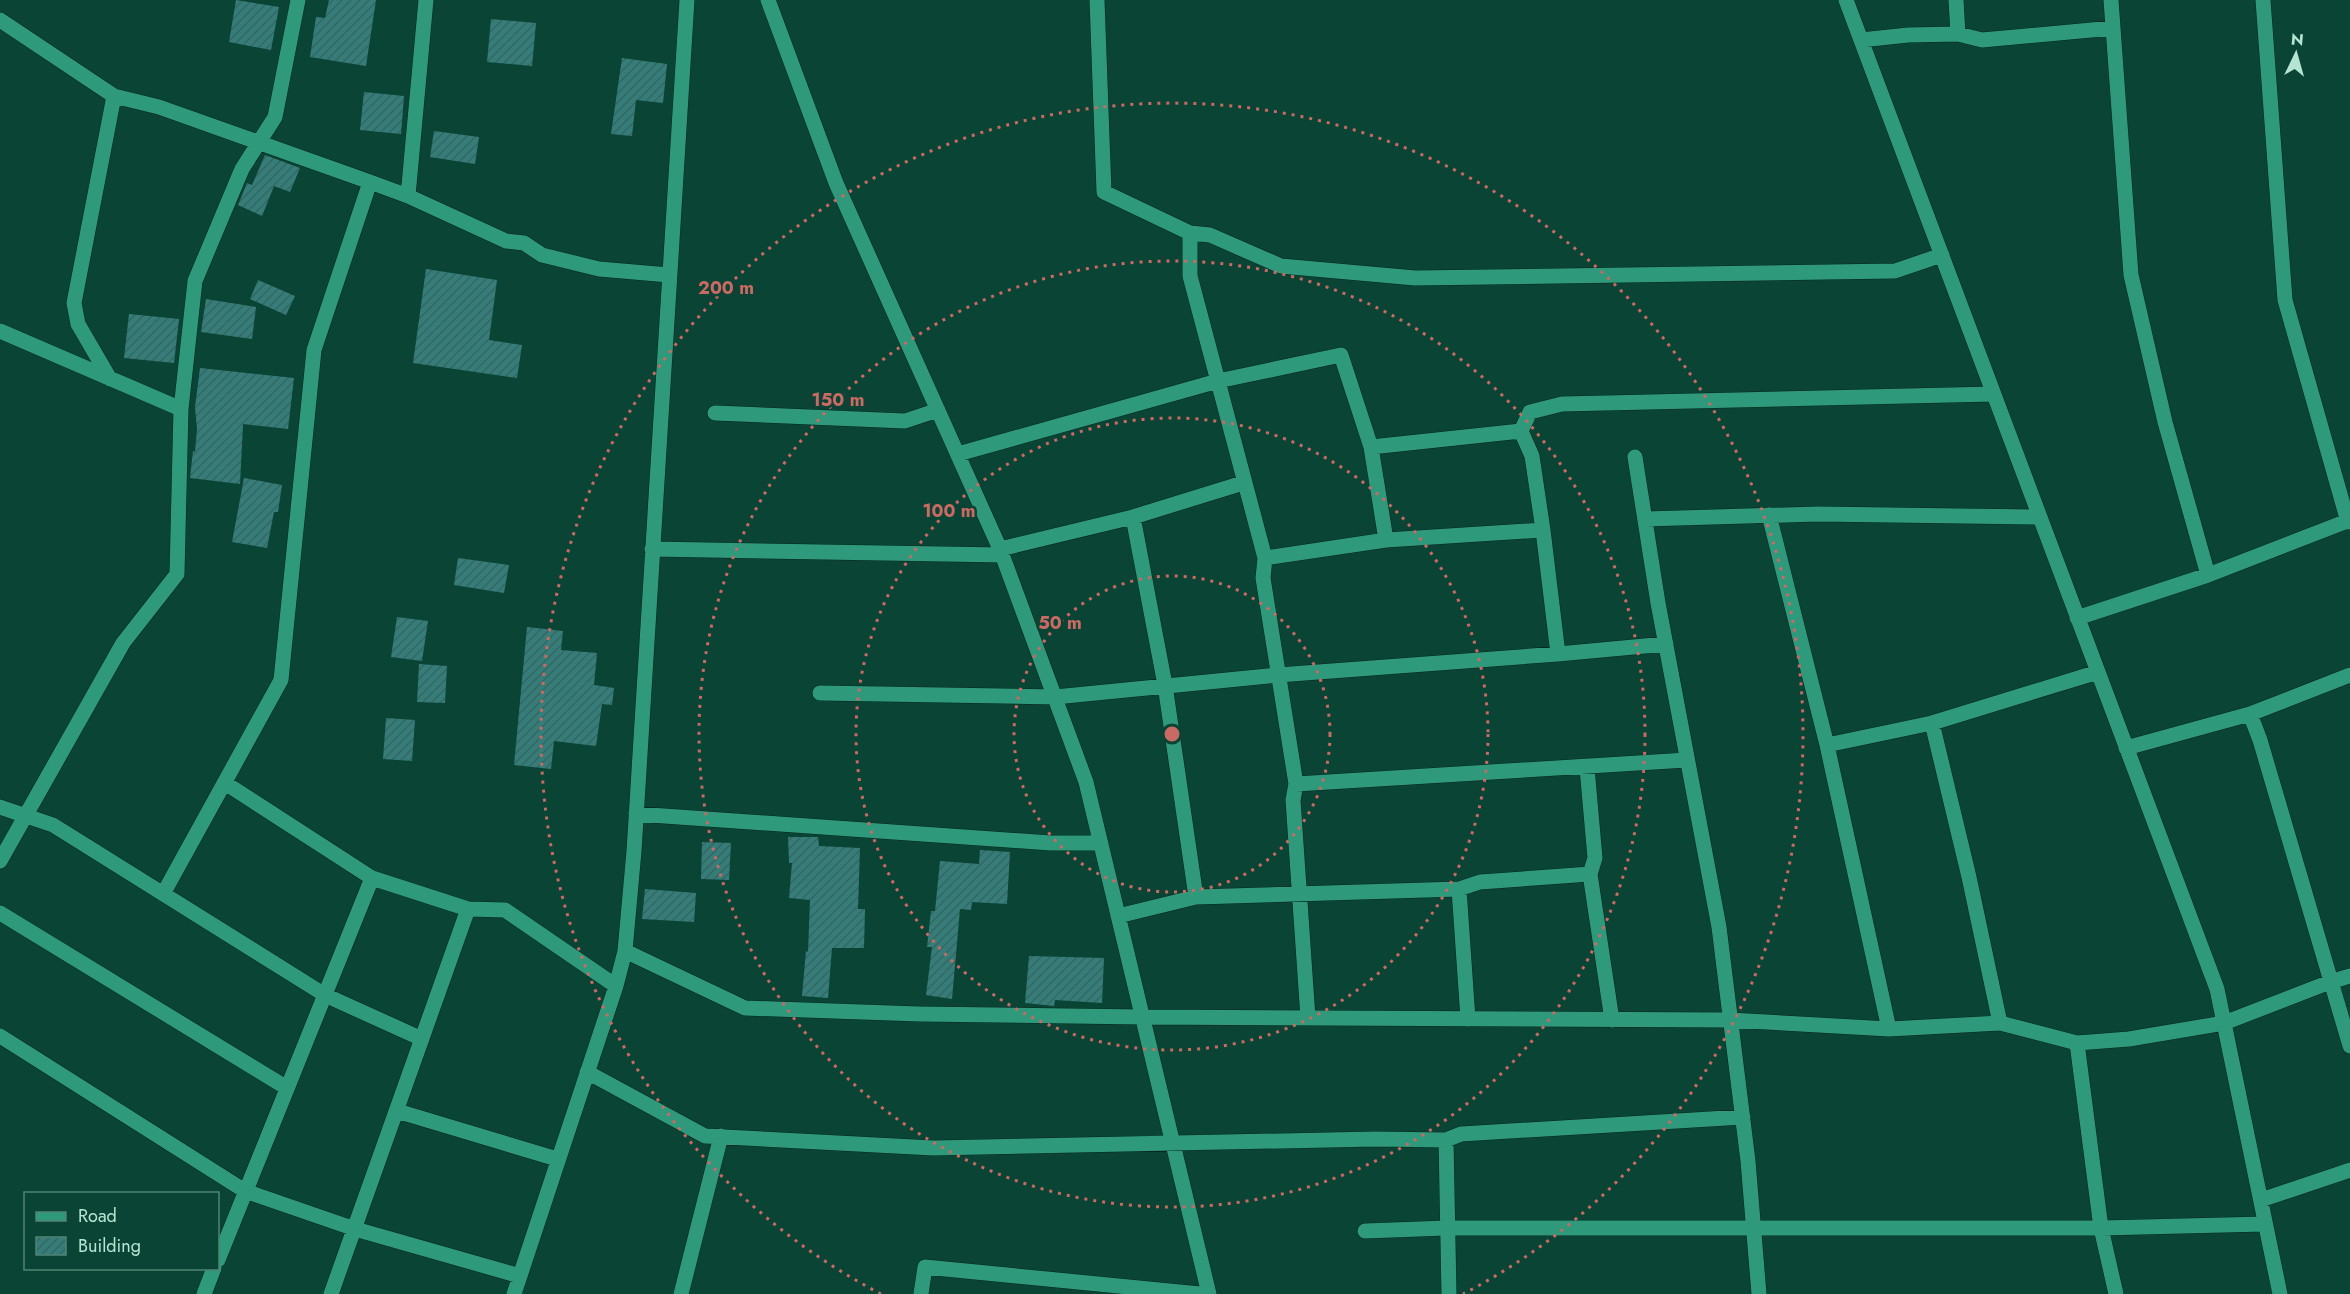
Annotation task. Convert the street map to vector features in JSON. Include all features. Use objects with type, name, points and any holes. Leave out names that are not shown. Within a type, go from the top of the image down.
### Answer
[{"type":"street","points":[[0,861],[123,643],[177,574],[181,409],[195,281],[242,169],[275,117],[298,0]]},
{"type":"street","points":[[408,196],[426,0]]},
{"type":"street","points":[[514,1294],[616,986],[625,951],[636,814],[687,0]]},
{"type":"street","points":[[768,0],[836,183],[1001,552],[1086,782],[1209,1294]]},
{"type":"street","points":[[1097,0],[1104,192],[1190,233],[1210,235],[1281,266],[1415,278],[1896,271],[1942,255]]},
{"type":"street","points":[[1846,0],[2217,989],[2280,1294]]},
{"type":"street","points":[[1956,0],[1959,34]]},
{"type":"street","points":[[2111,0],[2131,275],[2164,422],[2208,575]]},
{"type":"street","points":[[2077,618],[2208,575],[2349,521],[2285,300],[2263,0]]},
{"type":"street","points":[[0,20],[114,96],[159,107],[261,141],[408,196],[506,241],[525,243],[542,255],[599,269],[669,275]]},
{"type":"street","points":[[1861,40],[1908,35],[1959,34],[1982,40],[2113,28]]},
{"type":"street","points":[[110,379],[78,324],[74,303],[114,96]]},
{"type":"street","points":[[163,894],[281,680],[314,350],[370,182]]},
{"type":"street","points":[[1190,233],[1190,276],[1264,558],[1263,578],[1296,784],[1293,800],[1308,1018]]},
{"type":"street","points":[[0,331],[181,409]]},
{"type":"street","points":[[958,454],[1218,381],[1341,355],[1371,447],[1386,540]]},
{"type":"street","points":[[1558,654],[1544,530],[1532,456],[1521,431],[1530,412],[1562,404],[1993,394]]},
{"type":"street","points":[[715,413],[905,421],[938,410]]},
{"type":"street","points":[[1371,447],[1521,431]]},
{"type":"street","points":[[1635,457],[1666,644],[1719,927],[1743,1117],[1759,1294]]},
{"type":"street","points":[[652,549],[1001,552],[1133,517],[1244,483]]},
{"type":"street","points":[[1645,519],[1818,514],[2039,517]]},
{"type":"street","points":[[1769,515],[1827,745],[1889,1029]]},
{"type":"street","points":[[1133,517],[1165,685],[1196,897]]},
{"type":"street","points":[[1264,558],[1386,540],[1544,530]]},
{"type":"street","points":[[820,693],[1055,698],[1278,675],[1666,644]]},
{"type":"street","points":[[1827,745],[1932,723],[2098,672]]},
{"type":"street","points":[[2126,748],[2250,714],[2350,675]]},
{"type":"street","points":[[2250,714],[2260,740],[2350,1046]]},
{"type":"street","points":[[1932,723],[1969,877],[2000,1023]]},
{"type":"street","points":[[1296,784],[1587,768],[1688,760]]},
{"type":"street","points":[[1587,768],[1595,858],[1590,874],[1612,1020]]},
{"type":"street","points":[[225,783],[372,878],[468,909],[505,910],[616,986]]},
{"type":"street","points":[[0,807],[53,825],[325,995],[422,1039]]},
{"type":"street","points":[[636,814],[1051,843],[1101,843]]},
{"type":"street","points":[[1118,916],[1196,897],[1459,890],[1479,882],[1590,874]]},
{"type":"street","points":[[219,1257],[372,878]]},
{"type":"street","points":[[1459,890],[1468,1019]]},
{"type":"street","points":[[332,1294],[468,909]]},
{"type":"street","points":[[0,913],[287,1088]]},
{"type":"street","points":[[625,951],[745,1008],[919,1014],[1143,1017],[1730,1020],[1889,1029],[2000,1023],[2077,1043],[2129,1039],[2224,1023],[2350,976]]},
{"type":"street","points":[[0,1036],[245,1191],[355,1228],[520,1276]]},
{"type":"street","points":[[2077,1043],[2101,1228],[2116,1294]]},
{"type":"street","points":[[587,1072],[705,1136],[933,1148],[1375,1139],[1446,1140],[1461,1134],[1743,1117]]},
{"type":"street","points":[[397,1111],[557,1159]]},
{"type":"street","points":[[681,1294],[721,1136]]},
{"type":"street","points":[[1446,1140],[1449,1294]]},
{"type":"street","points":[[2261,1200],[2350,1170]]},
{"type":"street","points":[[1365,1231],[1446,1228],[2101,1228],[2265,1224]]},
{"type":"street","points":[[921,1294],[925,1267],[1200,1294]]},
{"type":"street","points":[[204,1294],[214,1270]]},
{"type":"building","points":[[236,0],[279,7],[271,50],[229,42]]},
{"type":"building","points":[[329,0],[376,0],[366,66],[310,57],[316,17],[325,18]]},
{"type":"building","points":[[491,19],[536,23],[532,66],[487,62]]},
{"type":"building","points":[[622,58],[667,64],[663,103],[636,100],[632,136],[611,134]]},
{"type":"building","points":[[364,92],[404,96],[401,134],[360,130]]},
{"type":"building","points":[[434,131],[479,137],[475,164],[430,157]]},
{"type":"building","points":[[265,155],[300,168],[290,192],[274,186],[262,216],[238,205],[247,183],[252,185]]},
{"type":"building","points":[[426,269],[497,280],[489,340],[522,345],[517,378],[413,363]]},
{"type":"building","points":[[258,280],[295,296],[286,315],[250,299]]},
{"type":"building","points":[[206,299],[256,307],[252,339],[201,332]]},
{"type":"building","points":[[129,314],[179,319],[174,363],[124,358]]},
{"type":"building","points":[[200,368],[294,378],[288,429],[243,424],[240,484],[190,478],[193,451],[195,452],[197,429],[195,407]]},
{"type":"building","points":[[244,478],[282,485],[278,512],[274,512],[267,548],[232,542]]},
{"type":"building","points":[[458,558],[509,565],[504,593],[454,585]]},
{"type":"building","points":[[397,617],[428,621],[422,661],[391,657]]},
{"type":"building","points":[[527,627],[563,631],[561,650],[597,653],[594,685],[614,688],[612,705],[602,704],[596,746],[554,741],[551,769],[514,765]]},
{"type":"building","points":[[419,664],[447,666],[445,703],[417,702]]},
{"type":"building","points":[[386,718],[415,720],[412,761],[383,759]]},
{"type":"building","points":[[788,837],[818,837],[819,846],[860,848],[858,909],[865,909],[864,948],[832,948],[828,998],[802,996],[806,951],[808,952],[810,900],[789,898],[792,863],[789,863]]},
{"type":"building","points":[[702,842],[731,843],[729,880],[701,879]]},
{"type":"building","points":[[980,850],[1010,852],[1007,904],[972,902],[971,910],[960,909],[952,999],[926,995],[932,947],[927,947],[931,911],[935,911],[940,861],[979,864]]},
{"type":"building","points":[[645,889],[696,893],[694,922],[642,919]]},
{"type":"building","points":[[1029,956],[1104,958],[1102,1003],[1055,1000],[1054,1006],[1025,1003]]}]
